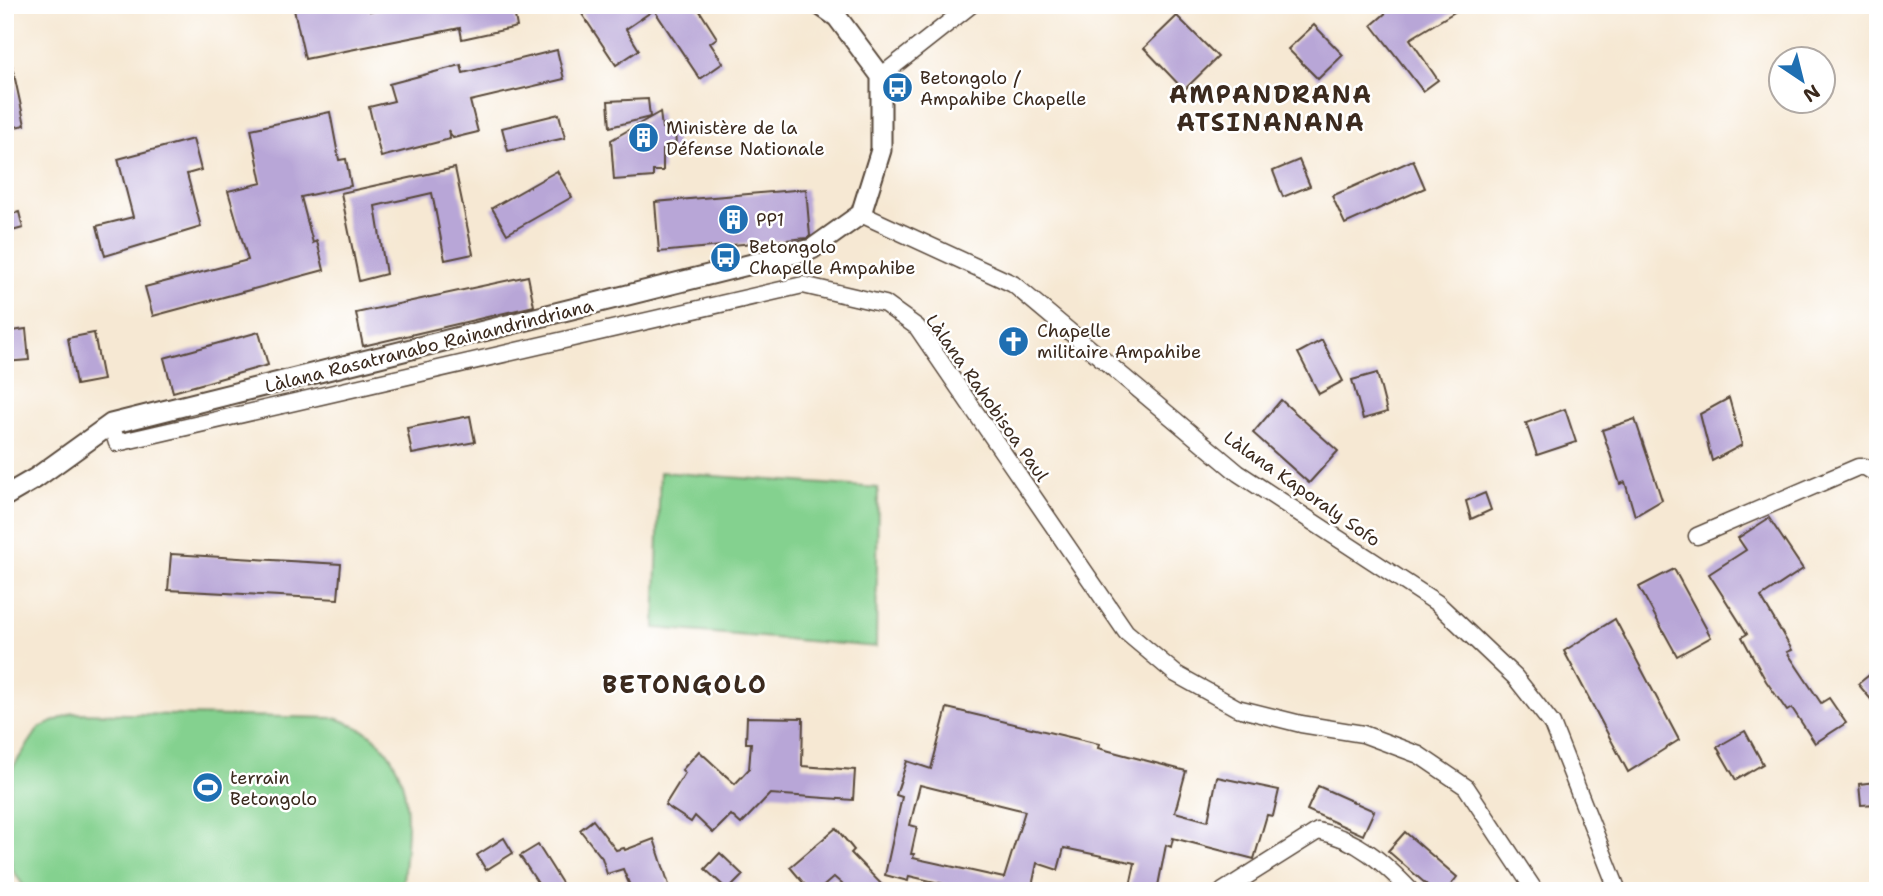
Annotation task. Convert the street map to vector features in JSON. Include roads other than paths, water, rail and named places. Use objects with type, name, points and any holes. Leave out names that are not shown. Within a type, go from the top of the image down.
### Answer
[{"type":"street","points":[[820,5],[837,17],[881,76],[881,150],[861,214]]},
{"type":"street","points":[[881,76],[971,5]]},
{"type":"street","name":"Làlana Rasatranabo Rainandrindriana","points":[[5,496],[36,478],[111,424],[813,249],[861,214]]},
{"type":"street","name":"Làlana Kaporaly Sofo","points":[[861,214],[1013,284],[1238,473],[1437,603],[1515,677],[1552,724],[1618,891]]},
{"type":"street","name":"Làlana Rahobisoa Paul","points":[[111,424],[117,443],[803,285],[885,304],[917,327],[1126,632],[1176,674],[1237,708],[1301,724],[1363,733],[1419,755],[1466,787],[1535,891]]},
{"type":"street","points":[[1697,536],[1858,467],[1865,467],[1878,475]]},
{"type":"street","points":[[1223,891],[1318,831],[1341,836],[1381,859],[1411,891]]},
{"type":"place","name":"Betongolo / Ampahibe Chapelle","points":[[897,88]]},
{"type":"place","name":"Ministère de la Défense Nationale","points":[[643,138]]},
{"type":"place","name":"PP1","points":[[733,220]]},
{"type":"place","name":"Betongolo Chapelle Ampahibe","points":[[726,257]]},
{"type":"place","name":"Chapelle militaire Ampahibe","points":[[1014,341]]},
{"type":"place","name":"terrain Betongolo","points":[[207,788]]},
{"type":"district","name":"AMPANDRANA ATSINANANA","points":[[1271,109]]},
{"type":"district","name":"BETONGOLO","points":[[685,685]]}]
